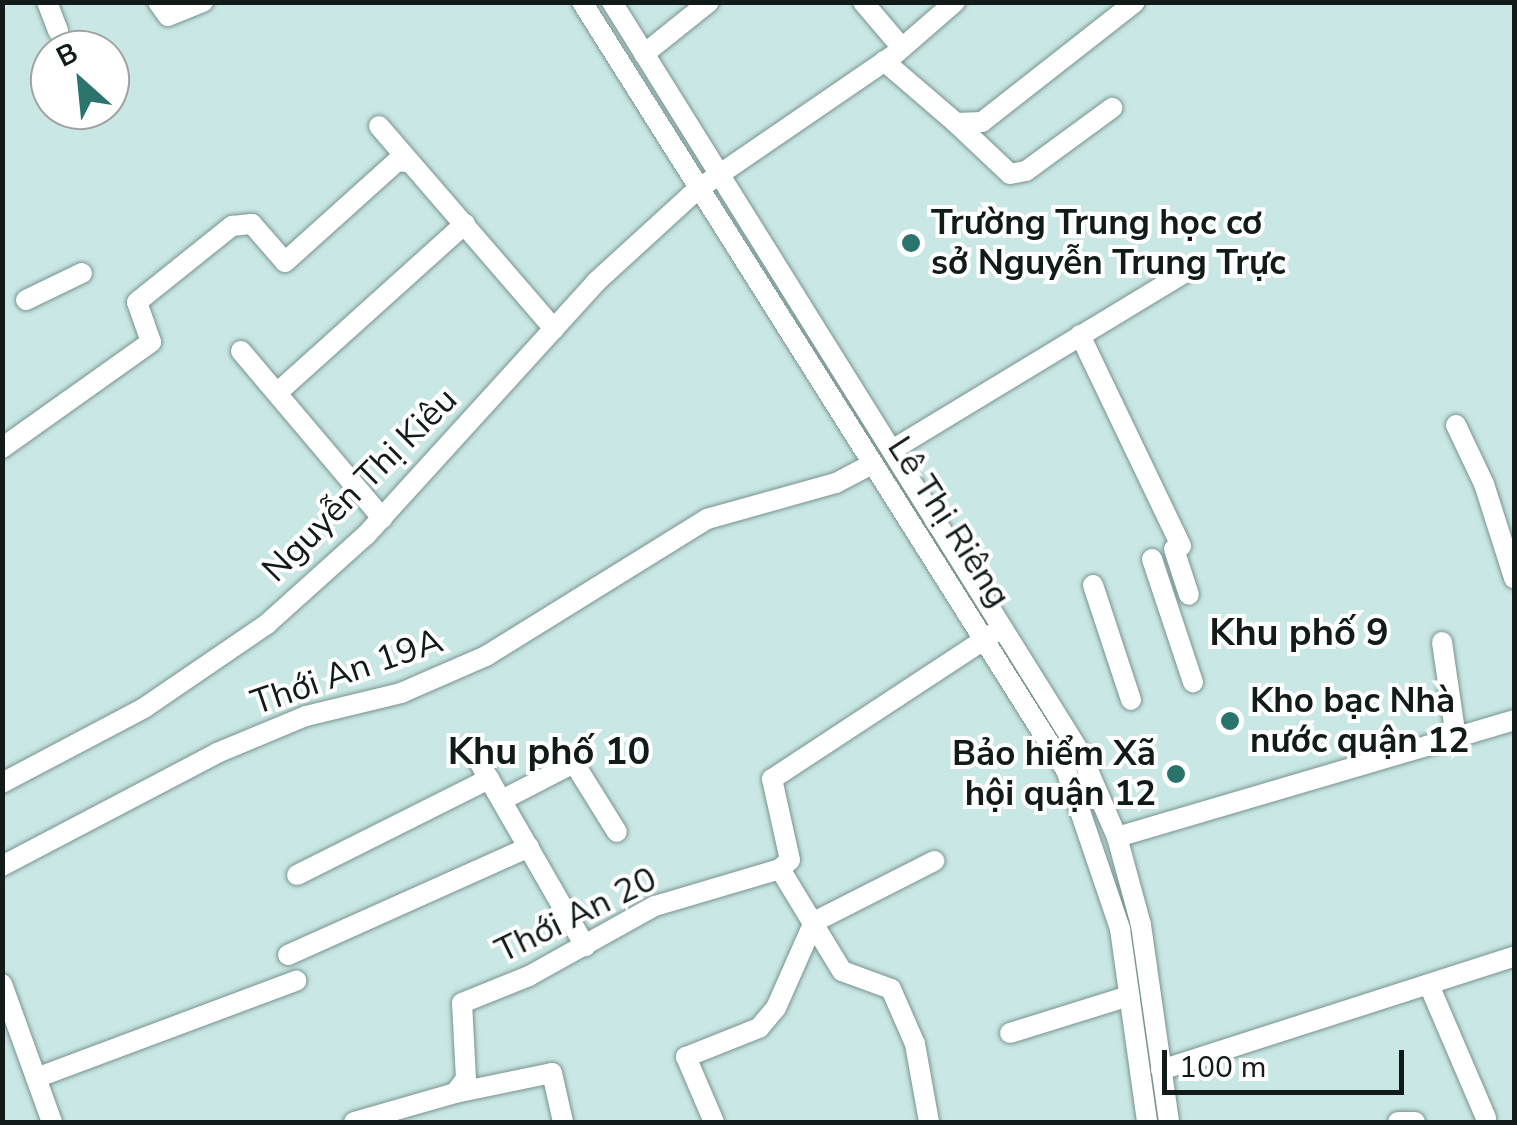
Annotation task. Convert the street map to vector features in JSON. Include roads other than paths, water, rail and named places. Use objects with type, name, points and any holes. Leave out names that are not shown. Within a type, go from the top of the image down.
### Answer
[{"type":"street","points":[[47,2],[58,30]]},
{"type":"street","points":[[158,2],[168,16],[203,2]]},
{"type":"street","name":"Lê Thị Riêng","points":[[582,2],[985,639],[1079,802],[1108,878],[1147,1122]]},
{"type":"street","name":"Lê Thị Riêng","points":[[612,2],[1081,754],[1117,838],[1140,925],[1169,1122]]},
{"type":"street","points":[[644,54],[709,2]]},
{"type":"street","points":[[862,2],[902,48]]},
{"type":"street","name":"Nguyễn Thị Kiêu","points":[[2,783],[144,708],[267,624],[382,518],[554,329],[698,189],[884,62],[954,2]]},
{"type":"street","points":[[956,123],[982,122],[1135,2]]},
{"type":"street","points":[[884,62],[1010,174],[1026,171],[1112,108]]},
{"type":"street","points":[[379,126],[406,162],[554,329]]},
{"type":"street","points":[[2,448],[151,342],[137,302],[232,226],[252,224],[286,262],[398,161],[406,162]]},
{"type":"street","points":[[277,393],[464,224]]},
{"type":"street","points":[[892,450],[1186,272]]},
{"type":"street","points":[[26,300],[82,274]]},
{"type":"street","points":[[1080,335],[1178,548],[1190,595]]},
{"type":"street","points":[[240,351],[382,518]]},
{"type":"street","points":[[1456,425],[1484,484],[1514,578]]},
{"type":"street","name":"Thới An 19A","points":[[2,866],[217,753],[306,716],[401,694],[486,656],[707,519],[836,483],[872,464]]},
{"type":"street","points":[[1152,559],[1194,682]]},
{"type":"street","points":[[1093,586],[1131,700]]},
{"type":"street","points":[[929,1122],[916,1044],[891,989],[842,972],[780,869],[790,860],[772,779],[1004,625]]},
{"type":"street","points":[[1442,642],[1456,738]]},
{"type":"street","points":[[1117,838],[1514,720]]},
{"type":"street","points":[[471,748],[585,946]]},
{"type":"street","points":[[502,800],[574,763],[617,832]]},
{"type":"street","points":[[297,875],[489,778]]},
{"type":"street","points":[[288,955],[529,847]]},
{"type":"street","points":[[714,1122],[686,1057],[759,1028],[776,1008],[814,922],[934,861]]},
{"type":"street","name":"Thới An 20","points":[[455,1092],[466,1078],[462,1003],[585,946],[656,906],[780,869]]},
{"type":"street","points":[[1161,1070],[1514,957]]},
{"type":"street","points":[[36,1078],[296,981]]},
{"type":"street","points":[[2,984],[52,1122]]},
{"type":"street","points":[[1429,985],[1486,1118]]},
{"type":"street","points":[[1010,1033],[1129,996]]},
{"type":"street","points":[[354,1122],[455,1092],[552,1072],[564,1122]]},
{"type":"street","points":[[1398,1122],[1415,1122]]},
{"type":"place","name":"Trường Trung học cơ sở Nguyễn Trung Trực","points":[[911,243]]},
{"type":"place","name":"Kho bạc Nhà nước quận 12","points":[[1230,721]]},
{"type":"place","name":"Bảo hiểm Xã hội quận 12","points":[[1176,774]]},
{"type":"district","name":"Khu phố 9","points":[[1299,633]]},
{"type":"district","name":"Khu phố 10","points":[[549,752]]}]
